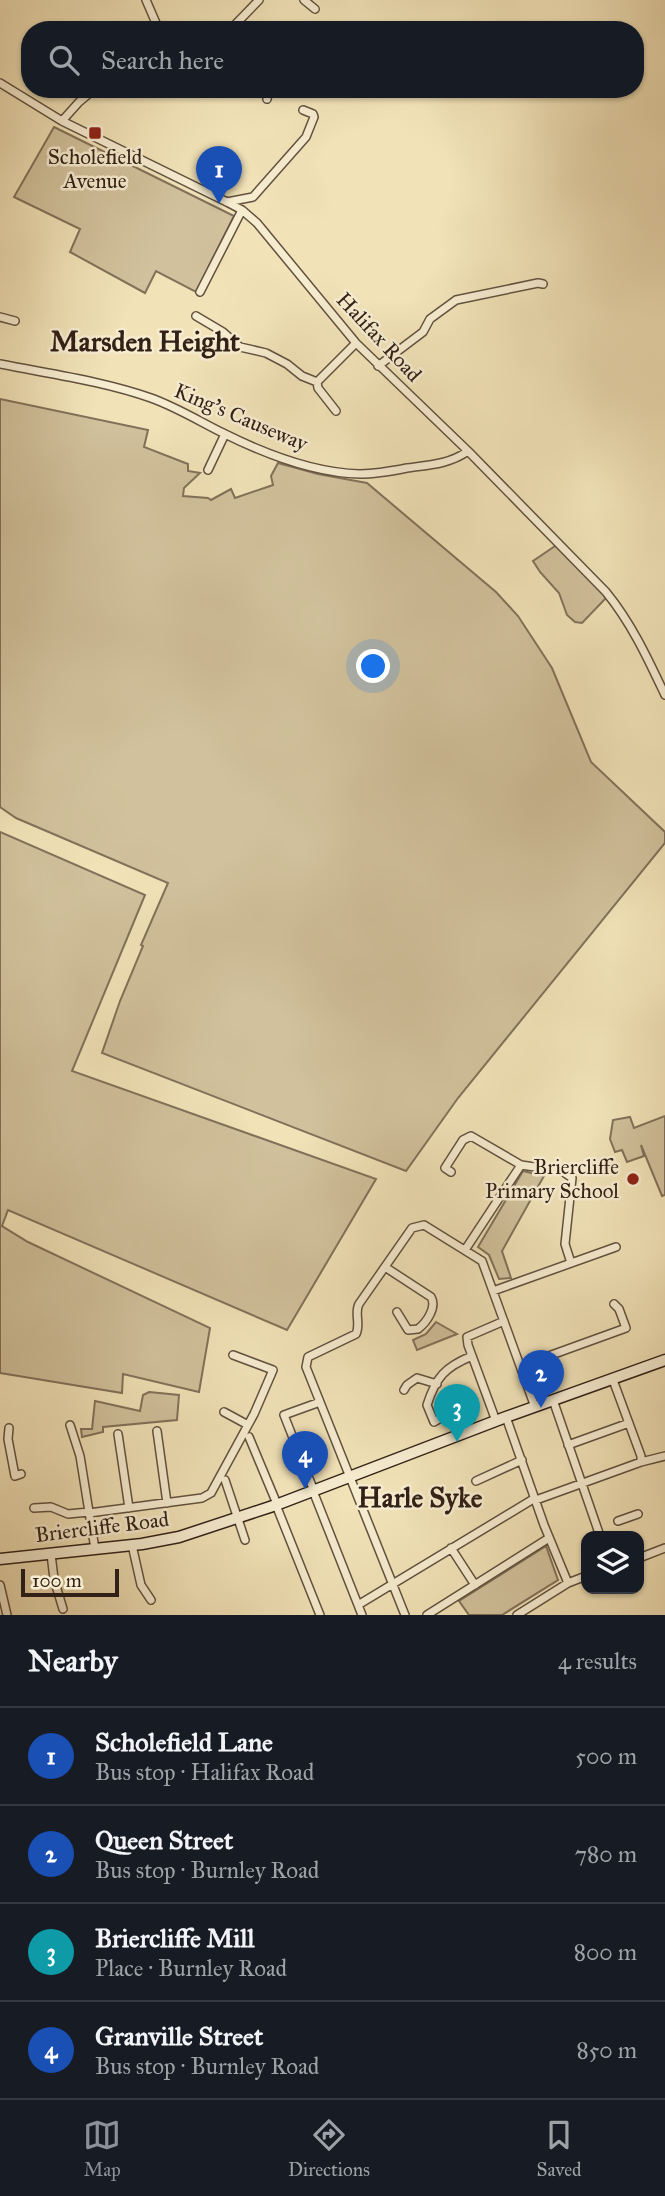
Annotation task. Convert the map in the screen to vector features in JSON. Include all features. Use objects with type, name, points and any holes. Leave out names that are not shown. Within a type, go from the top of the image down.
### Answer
[{"type":"street","points":[[146,0],[155,21]]},
{"type":"street","points":[[239,21],[259,0]]},
{"type":"street","points":[[304,0],[315,9]]},
{"type":"street","name":"Halifax Road","points":[[0,83],[21,96]]},
{"type":"street","name":"Halifax Road","points":[[24,98],[62,121],[242,210],[257,223],[356,344],[468,451],[606,592],[624,614],[638,638],[665,695]]},
{"type":"street","points":[[62,121],[84,98]]},
{"type":"street","points":[[227,202],[253,197],[303,141],[314,117],[303,110]]},
{"type":"street","points":[[201,292],[242,210]]},
{"type":"street","points":[[378,366],[422,332],[430,319],[456,300],[538,282],[543,284]]},
{"type":"street","points":[[196,316],[223,332],[240,347],[266,353],[302,376],[317,382]]},
{"type":"street","points":[[0,317],[15,321]]},
{"type":"street","points":[[336,411],[317,388],[317,382],[356,344]]},
{"type":"street","name":"King's Causeway","points":[[0,364],[127,390],[291,461],[360,474],[440,464],[458,459],[468,451]]},
{"type":"street","points":[[208,470],[225,434]]},
{"type":"street","points":[[445,1168],[463,1140],[471,1136],[521,1165],[562,1171],[572,1178],[565,1244],[571,1263]]},
{"type":"street","points":[[465,1250],[521,1165]]},
{"type":"street","points":[[405,1615],[306,1367],[307,1357],[356,1334],[359,1327],[357,1308],[412,1228],[424,1225],[482,1261],[536,1406]]},
{"type":"street","points":[[493,1292],[616,1247]]},
{"type":"street","points":[[385,1267],[434,1301],[433,1309],[418,1329],[408,1330],[397,1312]]},
{"type":"street","points":[[521,1366],[626,1328],[619,1309],[614,1304]]},
{"type":"street","points":[[504,1321],[469,1334],[467,1342],[522,1460],[568,1583]]},
{"type":"street","points":[[38,1505],[68,1514],[89,1513],[202,1498],[215,1489],[273,1370],[233,1355]]},
{"type":"street","points":[[434,1421],[427,1405],[437,1384],[450,1366],[472,1356]]},
{"type":"street","name":"Briercliffe Road","points":[[0,1559],[132,1545],[179,1537],[314,1491],[665,1360]]},
{"type":"street","points":[[404,1387],[417,1378],[437,1384]]},
{"type":"street","points":[[613,1380],[642,1461]]},
{"type":"street","points":[[553,1400],[598,1531]]},
{"type":"street","points":[[320,1402],[284,1415],[362,1615]]},
{"type":"street","points":[[224,1412],[248,1425]]},
{"type":"street","points":[[568,1445],[629,1423]]},
{"type":"street","points":[[70,1424],[80,1456],[95,1549]]},
{"type":"street","points":[[9,1428],[4,1440],[15,1476]]},
{"type":"street","points":[[157,1431],[167,1503]]},
{"type":"street","points":[[118,1434],[129,1508]]},
{"type":"street","points":[[249,1437],[320,1615]]},
{"type":"street","points":[[358,1605],[535,1499],[642,1461],[665,1456]]},
{"type":"street","points":[[476,1481],[522,1460]]},
{"type":"street","points":[[225,1480],[245,1540]]},
{"type":"street","points":[[618,1521],[638,1514]]},
{"type":"street","points":[[427,1615],[549,1538]]},
{"type":"street","points":[[132,1545],[141,1585],[151,1600]]},
{"type":"street","points":[[451,1548],[475,1585]]},
{"type":"street","points":[[644,1556],[665,1548]]},
{"type":"street","points":[[51,1554],[54,1579],[63,1609]]},
{"type":"street","points":[[517,1615],[568,1583],[581,1578]]},
{"type":"street","points":[[0,1586],[7,1615]]},
{"type":"shaded area","points":[[54,127],[234,216],[196,292],[156,271],[145,293],[70,252],[80,229],[14,197]]},
{"type":"shaded area","points":[[0,399],[148,430],[144,447],[188,464],[188,471],[200,473],[184,488],[183,496],[211,500],[231,489],[235,498],[273,485],[271,476],[278,463],[367,483],[496,592],[518,616],[552,668],[591,762],[665,832],[665,843],[458,1098],[406,1171],[102,1053],[143,946],[141,945],[168,883],[16,818],[0,807]]},
{"type":"shaded area","points":[[558,544],[607,597],[582,623],[575,622],[567,615],[559,593],[533,561]]},
{"type":"shaded area","points":[[0,832],[145,895],[72,1071],[376,1179],[287,1330],[8,1210],[2,1226],[28,1242],[210,1328],[199,1392],[123,1374],[122,1393],[0,1373]]},
{"type":"shaded area","points":[[665,1116],[665,1195],[662,1196],[641,1145],[644,1156],[627,1162],[622,1150],[615,1152],[610,1139],[613,1120],[630,1117],[634,1128]]},
{"type":"shaded area","points":[[523,1171],[544,1176],[502,1251],[511,1278],[499,1279],[489,1255],[478,1247]]},
{"type":"shaded area","points":[[436,1322],[457,1334],[417,1350],[413,1340],[426,1334]]},
{"type":"shaded area","points":[[149,1392],[179,1395],[177,1420],[103,1427],[103,1432],[82,1437],[81,1429],[92,1429],[95,1401],[140,1411],[143,1395]]},
{"type":"shaded area","points":[[546,1546],[558,1580],[502,1615],[469,1615],[459,1601]]},
{"type":"place","name":"Scholefield Avenue","points":[[95,133]]},
{"type":"place","name":"Scholefield Lane","points":[[219,204]]},
{"type":"place","name":"Briercliffe Primary School","points":[[633,1179]]},
{"type":"place","name":"Queen Street","points":[[541,1408]]},
{"type":"place","name":"Briercliffe Mill","points":[[457,1442]]},
{"type":"place","name":"Granville Street","points":[[305,1489]]},
{"type":"district","name":"Marsden Height","points":[[145,341]]},
{"type":"district","name":"Harle Syke","points":[[420,1497]]}]
